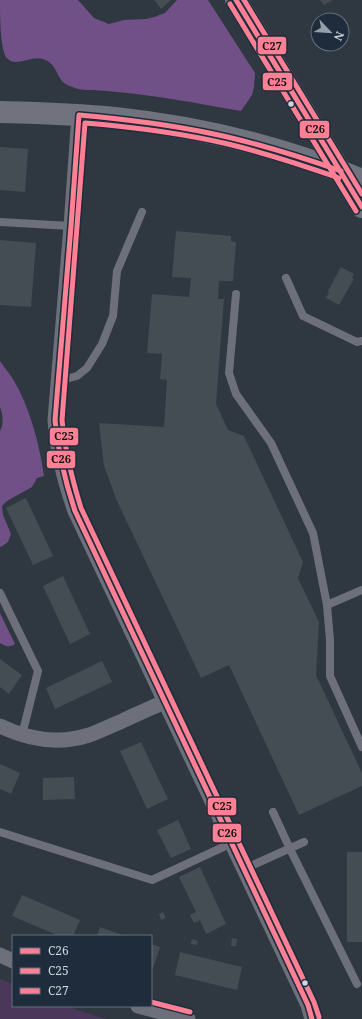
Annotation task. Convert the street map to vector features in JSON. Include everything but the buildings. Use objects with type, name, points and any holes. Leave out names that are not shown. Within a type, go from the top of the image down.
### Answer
[{"type":"main road","points":[[236,0],[362,207]]},
{"type":"main road","points":[[0,112],[78,114],[145,122],[212,133],[307,159],[362,180]]},
{"type":"street","points":[[78,114],[71,226],[55,420],[56,439],[61,466],[68,493],[75,511],[308,1005],[312,1019]]},
{"type":"street","points":[[0,726],[29,737],[51,740],[66,740],[94,733],[165,702]]},
{"type":"street","points":[[0,955],[12,960]]},
{"type":"street","points":[[142,1007],[188,1019]]},
{"type":"lane","points":[[58,381],[77,376],[87,368],[102,344],[113,316],[117,270],[142,212]]},
{"type":"lane","points":[[0,222],[71,226]]},
{"type":"lane","points":[[286,278],[303,316],[357,342],[362,341]]},
{"type":"lane","points":[[236,294],[229,373],[236,394],[271,443],[313,533],[327,605],[330,640],[330,676],[362,747]]},
{"type":"lane","points":[[327,605],[362,590]]},
{"type":"lane","points":[[0,594],[38,671],[22,735]]},
{"type":"lane","points":[[273,812],[357,984]]},
{"type":"lane","points":[[0,832],[152,880],[232,843]]},
{"type":"lane","points":[[244,869],[304,842]]},
{"type":"shaded area","points":[[0,0],[78,0],[94,18],[109,24],[124,20],[154,17],[165,13],[177,0],[208,0],[255,73],[252,95],[241,111],[149,96],[77,89],[64,83],[48,61],[38,58],[14,62],[6,57],[1,38]]},
{"type":"shaded area","points":[[0,361],[13,379],[29,413],[44,476],[37,478],[32,487],[7,501],[2,506],[3,515],[11,534],[8,542],[1,547],[0,431],[3,419],[0,407]]},
{"type":"shaded area","points":[[0,613],[15,644],[11,646],[6,646],[0,643]]},
{"type":"shaded area","points":[[0,979],[12,984],[12,1007],[70,1007],[106,1019],[0,1019]]},
{"type":"transit line","name":"C26","points":[[236,0],[362,207]]},
{"type":"transit line","name":"C27","points":[[244,0],[362,194]]},
{"type":"transit line","name":"C25","points":[[230,4],[356,211]]},
{"type":"transit line","name":"C26","points":[[312,1019],[308,1005],[75,511],[62,466],[55,420],[79,115],[144,122],[209,133],[276,150],[341,171]]},
{"type":"transit line","name":"C25","points":[[319,1017],[314,1002],[81,508],[69,465],[62,420],[85,123],[121,126],[210,140],[270,155],[339,178]]},
{"type":"transit line","name":"C27","points":[[152,1002],[190,1012]]}]
